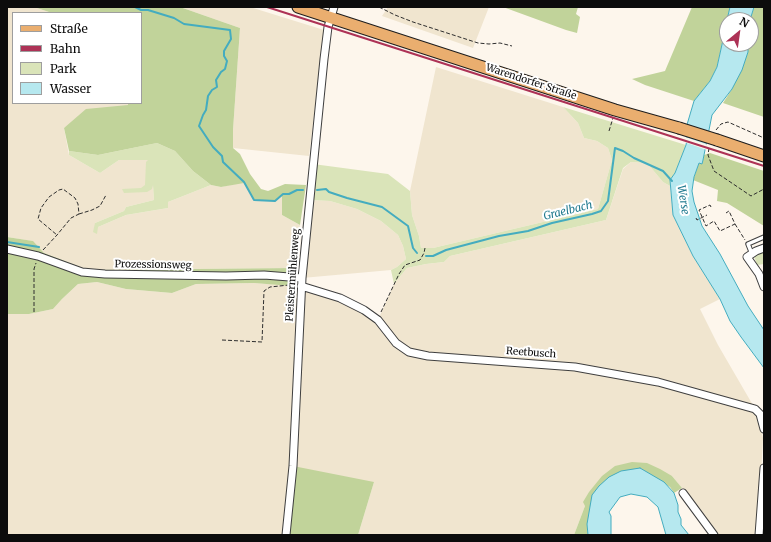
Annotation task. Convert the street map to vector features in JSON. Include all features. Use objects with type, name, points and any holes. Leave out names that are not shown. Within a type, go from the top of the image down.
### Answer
[{"type":"main road","name":"Warendorfer Straße","points":[[298,7],[332,12],[616,110],[679,128],[716,135],[764,156]]},
{"type":"street","name":"Pleistermühlenweg","points":[[286,535],[293,466],[301,286],[299,278],[327,36],[332,12]]},
{"type":"street","points":[[764,248],[747,257],[759,274],[764,287]]},
{"type":"street","name":"Prozessionsweg","points":[[7,250],[38,256],[82,272],[105,274],[226,276],[252,274],[299,278]]},
{"type":"street","name":"Reetbusch","points":[[301,286],[340,298],[364,310],[378,320],[396,343],[409,352],[428,356],[575,367],[658,382],[755,409],[760,414],[764,429]]},
{"type":"street","points":[[759,535],[764,468]]},
{"type":"street","points":[[684,493],[714,535]]},
{"type":"lane","points":[[752,254],[748,244],[764,237]]},
{"type":"path","points":[[379,7],[413,22],[478,44],[500,43],[512,46]]},
{"type":"path","points":[[609,131],[616,110]]},
{"type":"path","points":[[716,135],[721,124],[728,122],[764,138]]},
{"type":"path","points":[[708,155],[714,171],[751,196],[764,189]]},
{"type":"path","points":[[58,235],[38,219],[40,208],[49,197],[59,190],[63,190],[75,198],[78,204],[79,214]]},
{"type":"path","points":[[38,256],[58,235],[71,218],[100,206],[106,195]]},
{"type":"path","points":[[711,207],[710,205],[699,210],[701,218],[706,226],[714,221],[720,231],[735,224]]},
{"type":"path","points":[[726,213],[729,211],[735,224],[748,244]]},
{"type":"path","points":[[697,220],[706,215]]},
{"type":"path","points":[[378,320],[399,274],[405,265],[420,260],[425,248]]},
{"type":"path","points":[[34,312],[35,266]]},
{"type":"path","points":[[222,340],[262,342],[264,291],[270,287],[289,285],[299,278]]},
{"type":"shaded area","points":[[7,7],[34,7],[49,12],[12,12],[12,104],[128,104],[64,128],[69,155],[100,173],[119,160],[149,160],[154,200],[126,207],[124,211],[95,223],[98,227],[126,215],[168,208],[168,202],[211,185],[221,187],[244,182],[251,196],[282,196],[282,215],[300,225],[295,268],[88,270],[44,253],[32,241],[7,237]]},
{"type":"shaded area","points":[[180,7],[250,7],[324,30],[309,156],[233,148],[240,28]]},
{"type":"shaded area","points":[[388,7],[489,7],[473,48],[382,16]]},
{"type":"shaded area","points":[[436,67],[563,107],[578,123],[584,138],[597,141],[608,148],[612,160],[598,209],[433,248],[421,249],[419,236],[412,215],[410,191]]},
{"type":"shaded area","points":[[631,162],[647,163],[663,182],[670,186],[673,215],[693,256],[720,299],[700,309],[718,345],[754,407],[752,410],[757,415],[759,420],[763,438],[759,512],[756,535],[719,535],[672,476],[585,506],[574,535],[358,535],[374,482],[286,535],[7,535],[7,314],[29,314],[53,309],[78,284],[97,282],[126,289],[172,293],[196,284],[254,283],[301,286],[340,298],[378,320],[394,284],[407,268],[444,262],[450,256],[606,220],[623,169]]},
{"type":"shaded area","points":[[309,200],[330,201],[357,209],[381,221],[398,235],[403,246],[406,259],[391,270],[302,278]]},
{"type":"green space","points":[[34,7],[180,7],[240,28],[233,148],[240,154],[250,174],[261,189],[268,191],[285,184],[306,185],[300,225],[282,215],[282,196],[275,201],[254,200],[244,183],[221,187],[211,185],[193,171],[175,151],[157,143],[98,155],[69,151],[64,128],[86,109],[128,104],[142,104],[142,12],[49,12]]},
{"type":"green space","points":[[503,7],[578,7],[576,14],[580,17],[577,33],[566,30]]},
{"type":"green space","points":[[692,7],[730,7],[729,12],[719,12],[719,52],[720,52],[717,67],[710,81],[694,101],[645,85],[632,79],[665,71]]},
{"type":"green space","points":[[754,7],[764,7],[764,117],[723,103],[732,89],[748,52],[759,52],[759,12],[752,12]]},
{"type":"green space","points":[[563,107],[686,145],[675,173],[670,180],[670,186],[663,182],[647,163],[631,162],[623,168],[606,220],[450,256],[444,262],[407,268],[394,284],[391,270],[406,259],[403,246],[398,235],[381,221],[357,209],[330,201],[309,200],[313,164],[388,174],[410,191],[412,215],[419,236],[421,248],[433,248],[598,209],[612,160],[608,148],[597,141],[584,138],[578,123]]},
{"type":"green space","points":[[157,143],[175,151],[193,171],[211,185],[168,202],[168,208],[126,215],[98,227],[97,234],[93,232],[95,223],[124,211],[126,207],[154,200],[153,185],[152,189],[147,192],[124,193],[122,189],[141,188],[145,185],[146,162],[148,160],[119,160],[100,173],[69,155],[69,151],[98,155]]},
{"type":"green space","points":[[710,153],[764,171],[764,226],[727,203],[717,201],[718,190],[693,180],[699,163],[702,164],[704,155]]},
{"type":"green space","points":[[7,237],[33,241],[44,253],[88,270],[295,268],[295,277],[292,286],[254,283],[196,284],[172,293],[126,289],[97,282],[78,284],[53,309],[29,314],[7,314]]},
{"type":"green space","points":[[764,250],[764,264],[757,265],[754,256]]},
{"type":"green space","points":[[632,462],[647,463],[660,469],[672,476],[682,488],[674,493],[670,487],[640,468],[587,524],[588,535],[574,535],[585,506],[583,502],[589,492],[602,476],[615,466]]},
{"type":"green space","points":[[293,466],[374,482],[358,535],[286,535]]},
{"type":"water","points":[[730,7],[754,7],[752,12],[729,12]]},
{"type":"water","name":"Werse","points":[[720,52],[748,52],[742,70],[732,89],[712,115],[702,164],[699,163],[694,177],[692,191],[702,226],[720,254],[748,306],[764,330],[764,368],[730,321],[720,299],[693,256],[673,215],[670,180],[675,173],[686,145],[686,128],[694,101],[710,81],[717,67]]},
{"type":"water","points":[[640,468],[664,482],[674,493],[678,505],[681,525],[689,535],[666,535],[658,507],[647,497],[631,494],[620,497],[609,512],[611,516],[611,535],[588,535],[587,524],[592,495],[609,477],[621,471]]},
{"type":"pier","points":[[685,137],[708,145],[707,150],[684,142]]},
{"type":"waterway","name":"Graelbach","points":[[135,7],[141,10],[148,10],[174,18],[184,24],[230,30],[231,39],[224,51],[224,56],[227,61],[225,69],[216,80],[217,87],[212,90],[208,96],[206,110],[199,126],[213,147],[222,156],[223,162],[244,182],[254,200],[275,201],[283,194],[303,190]]},
{"type":"waterway","name":"Graelbach","points":[[426,256],[433,256],[446,250],[499,236],[528,231],[552,223],[601,211],[608,201],[615,148],[663,171],[672,181]]},
{"type":"waterway","name":"Graelbach","points":[[317,190],[326,189],[329,192],[347,198],[382,207],[408,226],[413,248],[417,253]]},
{"type":"waterway","points":[[7,242],[39,247]]},
{"type":"railway","points":[[267,7],[764,166]]}]
